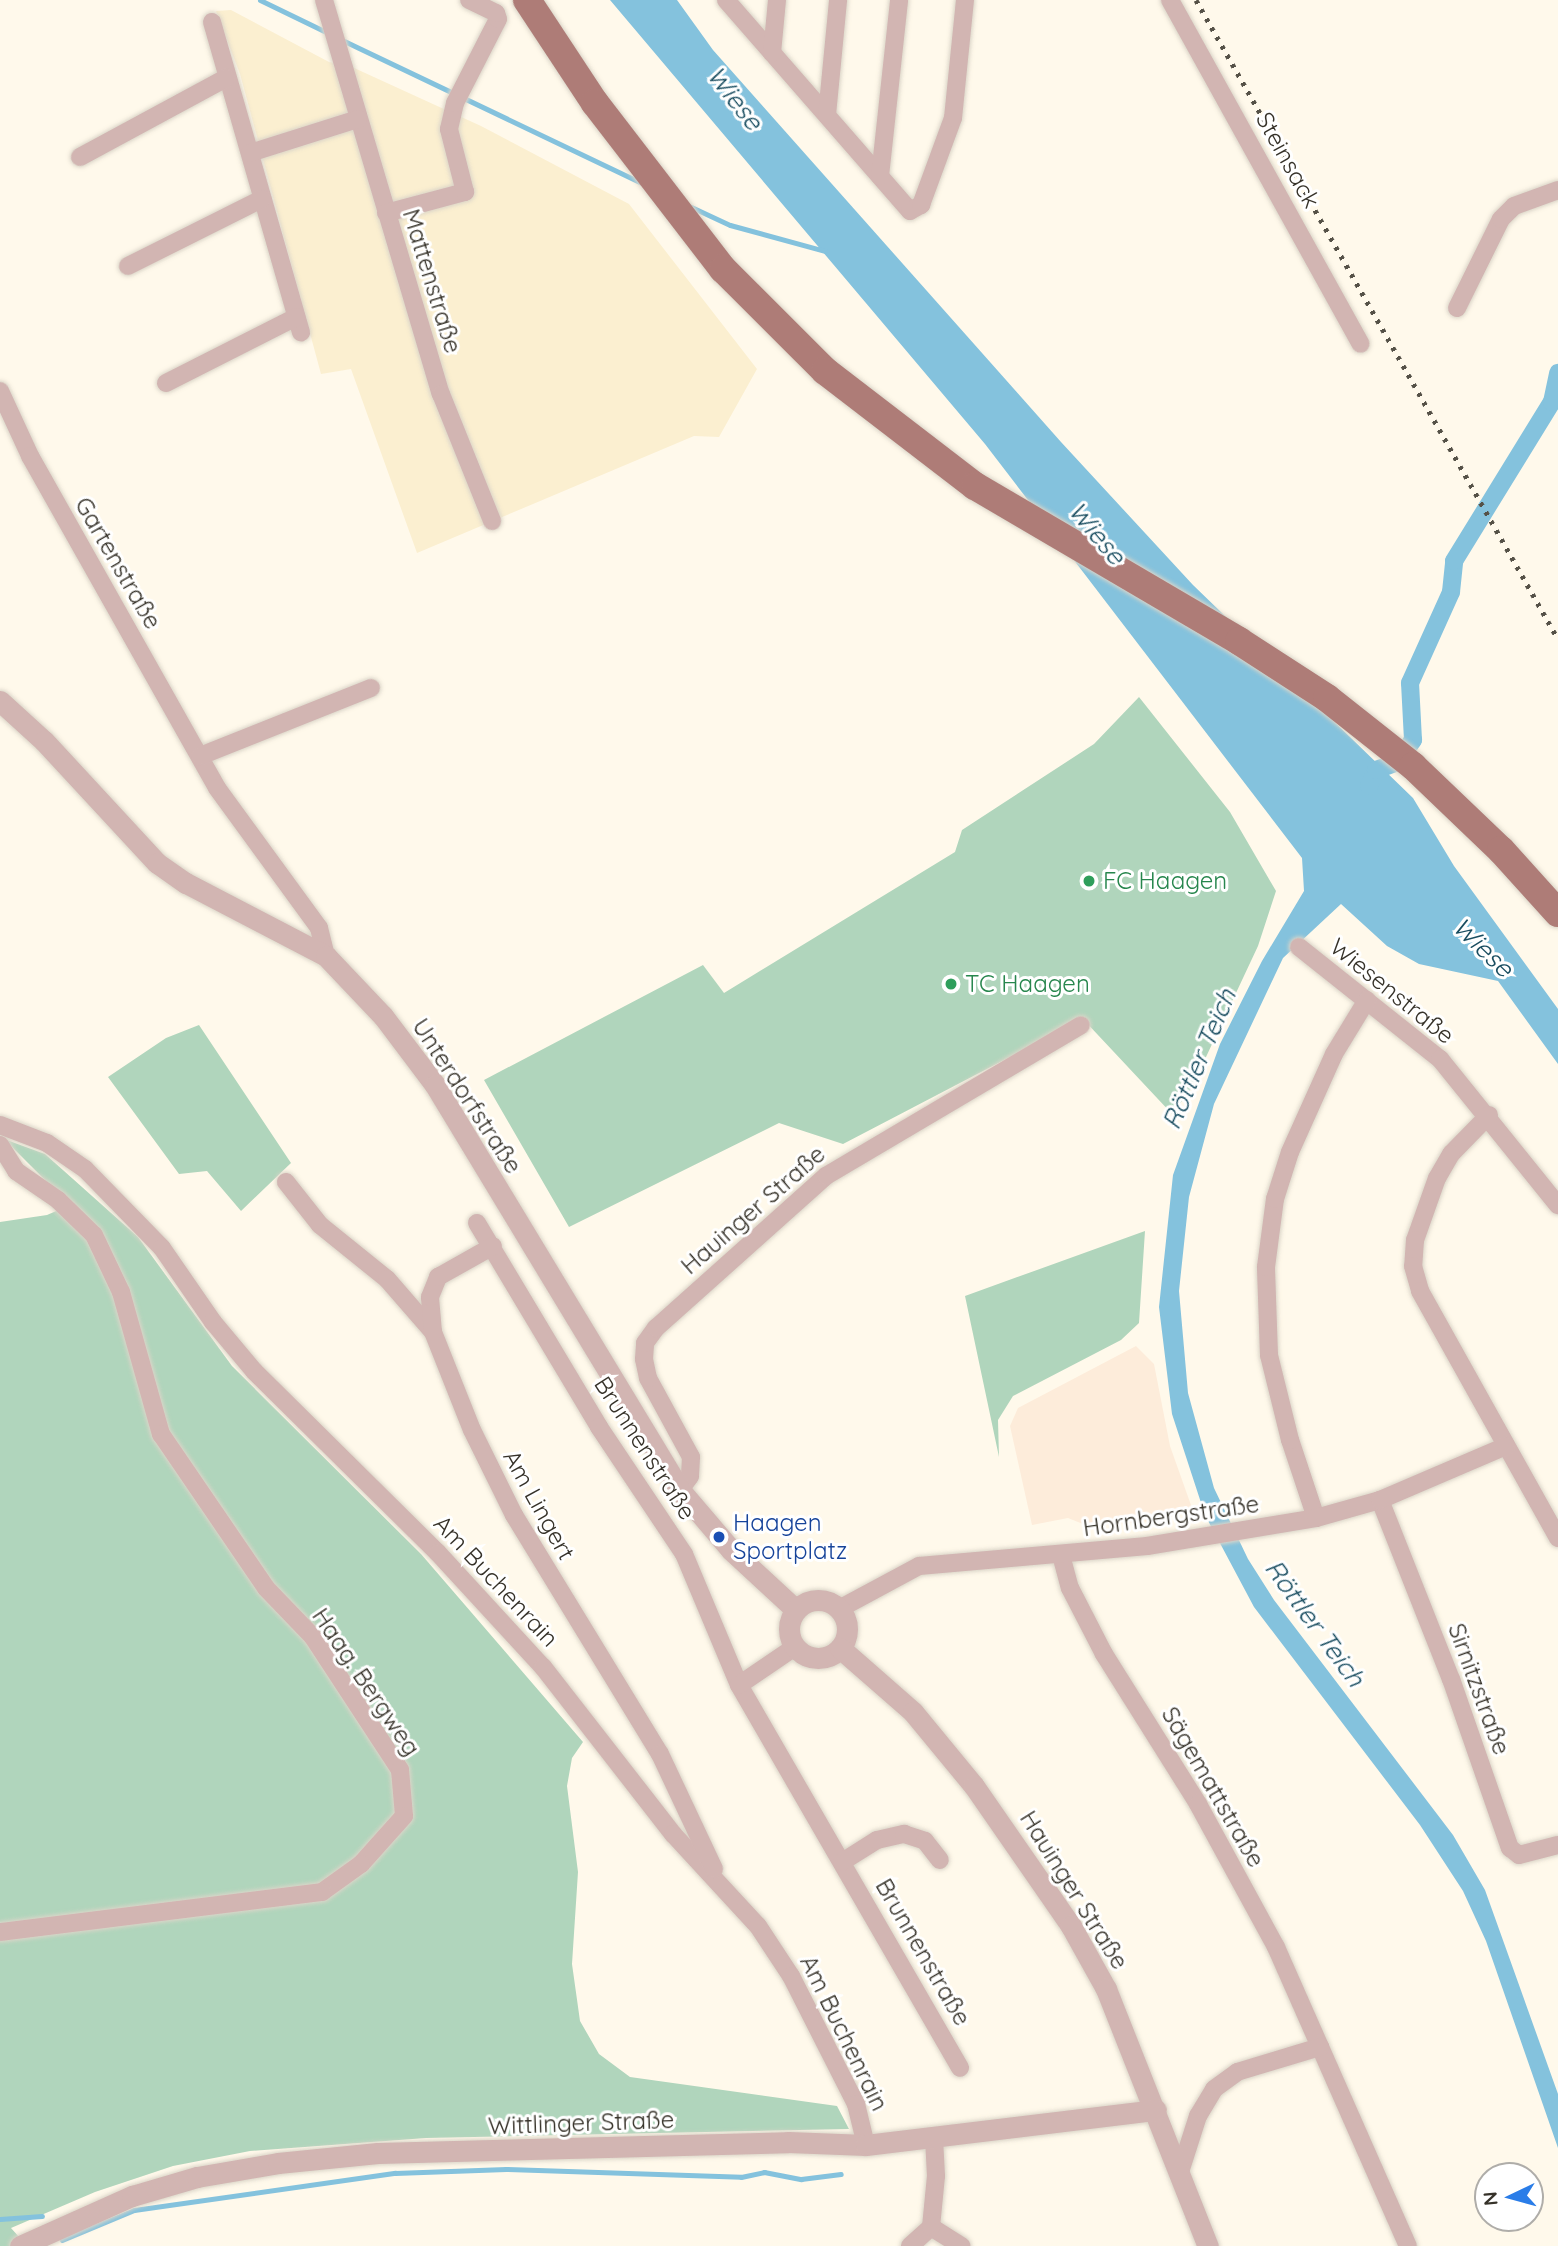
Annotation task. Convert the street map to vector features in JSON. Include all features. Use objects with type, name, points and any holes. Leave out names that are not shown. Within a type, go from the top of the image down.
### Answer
[{"type":"main road","points":[[527,0],[642,166],[723,269],[825,372],[975,486],[1327,698],[1413,766],[1558,912]]},
{"type":"street","name":"Mattenstraße","points":[[324,0],[441,394],[492,521]]},
{"type":"street","points":[[386,213],[465,192],[449,129],[456,103],[498,19],[496,13],[469,0]]},
{"type":"street","points":[[726,0],[910,211],[922,205],[953,118],[965,0]]},
{"type":"street","points":[[772,52],[777,0]]},
{"type":"street","points":[[827,115],[838,0]]},
{"type":"street","points":[[880,176],[899,0]]},
{"type":"street","name":"Steinsack","points":[[1170,0],[1361,344]]},
{"type":"street","points":[[166,383],[299,325],[212,22]]},
{"type":"street","points":[[80,157],[226,78]]},
{"type":"street","points":[[250,153],[358,120]]},
{"type":"street","points":[[1457,308],[1501,219],[1514,206],[1558,190]]},
{"type":"street","points":[[128,266],[262,199]]},
{"type":"street","name":"Gartenstraße","points":[[0,391],[30,456],[200,756],[243,825],[319,928],[326,956]]},
{"type":"street","points":[[200,756],[371,688]]},
{"type":"street","name":"Unterdorfstraße","points":[[0,701],[44,741],[157,863],[221,903],[326,956],[383,1016],[435,1085],[605,1374],[680,1490],[730,1550],[796,1610]]},
{"type":"street","name":"Wiesenstraße","points":[[1299,947],[1440,1059],[1489,1115],[1558,1205]]},
{"type":"street","points":[[1316,1518],[1273,1377],[1265,1311],[1266,1267],[1275,1199],[1290,1152],[1334,1054],[1367,1000]]},
{"type":"street","name":"Hauinger Straße","points":[[680,1490],[691,1476],[691,1457],[648,1378],[644,1359],[645,1343],[656,1328],[826,1177],[1081,1025]]},
{"type":"street","points":[[1489,1115],[1451,1154],[1437,1178],[1415,1240],[1413,1266],[1420,1291],[1558,1538]]},
{"type":"street","name":"Am Buchenrain","points":[[0,1125],[47,1143],[85,1170],[162,1248],[213,1322],[254,1371],[438,1553],[543,1667],[673,1833],[718,1879],[758,1926],[791,1976],[856,2104],[866,2146]]},
{"type":"street","name":"Haag. Bergweg","points":[[0,1145],[16,1171],[58,1200],[94,1234],[121,1292],[161,1434],[267,1588],[313,1637],[400,1770],[404,1816],[361,1864],[321,1892],[0,1932]]},
{"type":"street","name":"Am Lingert","points":[[286,1182],[320,1225],[387,1279],[433,1332],[472,1430],[514,1516],[660,1754],[718,1879]]},
{"type":"street","points":[[433,1332],[430,1297],[438,1277],[493,1246],[477,1223]]},
{"type":"street","name":"Brunnenstraße","points":[[493,1246],[599,1427],[684,1554],[739,1685],[960,2068]]},
{"type":"street","name":"Hornbergstraße","points":[[839,1609],[919,1566],[1030,1553],[1061,1555],[1202,1539],[1316,1518],[1380,1500],[1506,1446]]},
{"type":"street","name":"Sirnitzstraße","points":[[1380,1500],[1451,1679],[1510,1848],[1519,1855],[1558,1845]]},
{"type":"street","name":"Sägemattstraße","points":[[1061,1555],[1070,1588],[1099,1645],[1198,1804],[1276,1947],[1408,2246]]},
{"type":"street","points":[[817,1600],[839,1609],[846,1621],[840,1648],[817,1659],[795,1647],[790,1622],[796,1610],[817,1600]]},
{"type":"street","points":[[739,1685],[795,1647]]},
{"type":"street","name":"Hauinger Straße","points":[[840,1648],[914,1712],[1034,1869],[1106,1989],[1208,2246]]},
{"type":"street","name":"Brunnenstraße","points":[[842,1863],[877,1840],[904,1834],[925,1841],[940,1860]]},
{"type":"street","points":[[1180,2172],[1198,2116],[1214,2089],[1237,2072],[1320,2047]]},
{"type":"street","name":"Wittlinger Straße","points":[[20,2246],[132,2196],[197,2177],[278,2163],[378,2153],[788,2143],[866,2146],[934,2140],[1156,2110]]},
{"type":"street","points":[[909,2246],[931,2227],[936,2176],[934,2140]]},
{"type":"street","points":[[931,2227],[961,2246]]},
{"type":"shaded area","points":[[231,10],[329,62],[352,67],[481,126],[629,204],[757,369],[719,437],[694,436],[417,553],[351,369],[321,374],[240,74],[216,11]]},
{"type":"shaded area","points":[[1136,1346],[1154,1364],[1170,1446],[1192,1508],[1165,1520],[1088,1526],[1068,1518],[1032,1525],[1010,1426],[1018,1408]]},
{"type":"green space","points":[[1139,697],[1230,812],[1276,891],[1258,946],[1191,1089],[1172,1114],[1083,1019],[843,1144],[779,1123],[569,1227],[484,1080],[703,965],[724,993],[955,852],[962,830],[1094,744]]},
{"type":"green space","points":[[199,1025],[291,1163],[241,1211],[207,1171],[179,1174],[108,1077],[166,1038]]},
{"type":"green space","points":[[4,1139],[45,1154],[138,1237],[232,1366],[421,1554],[583,1742],[572,1758],[567,1786],[578,1872],[572,1964],[580,2021],[599,2054],[630,2077],[837,2106],[849,2129],[426,2138],[250,2151],[173,2166],[95,2192],[11,2228],[27,2246],[0,2246],[0,1222],[47,1215],[70,1205]]},
{"type":"green space","points":[[1145,1231],[1139,1323],[1121,1340],[1013,1396],[998,1420],[999,1457],[965,1296]]},
{"type":"water","name":"Wiese","points":[[610,0],[677,0],[713,50],[1061,442],[1193,585],[1413,798],[1454,866],[1558,1009],[1558,1064],[1498,981],[1419,964],[1387,946],[1341,904],[1283,958],[1214,1104],[1189,1197],[1179,1291],[1188,1393],[1214,1488],[1248,1559],[1274,1600],[1453,1835],[1485,1890],[1558,2094],[1558,2148],[1486,1941],[1463,1891],[1420,1825],[1254,1607],[1205,1515],[1172,1414],[1159,1307],[1173,1175],[1220,1044],[1262,961],[1304,891],[1302,858],[985,444]]},
{"type":"waterway","points":[[260,0],[330,34]]},
{"type":"waterway","points":[[342,40],[642,183]]},
{"type":"waterway","points":[[689,206],[730,225],[825,251]]},
{"type":"waterway","points":[[1369,786],[1376,770],[1398,762],[1413,740],[1410,683],[1451,592],[1454,561],[1552,402],[1558,373]]},
{"type":"waterway","points":[[62,2240],[134,2210],[395,2173],[506,2169],[741,2177],[764,2172],[801,2179],[841,2174]]},
{"type":"waterway","points":[[0,2219],[42,2216]]},
{"type":"railway","points":[[1196,0],[1558,639]]},
{"type":"place","name":"FC Haagen","points":[[1089,881]]},
{"type":"place","name":"TC Haagen","points":[[951,984]]},
{"type":"place","name":"Haagen Sportplatz","points":[[719,1537]]},
{"type":"water label","name":"Röttler Teich","points":[[1199,1059]]},
{"type":"water label","name":"Röttler Teich","points":[[1315,1623]]}]
